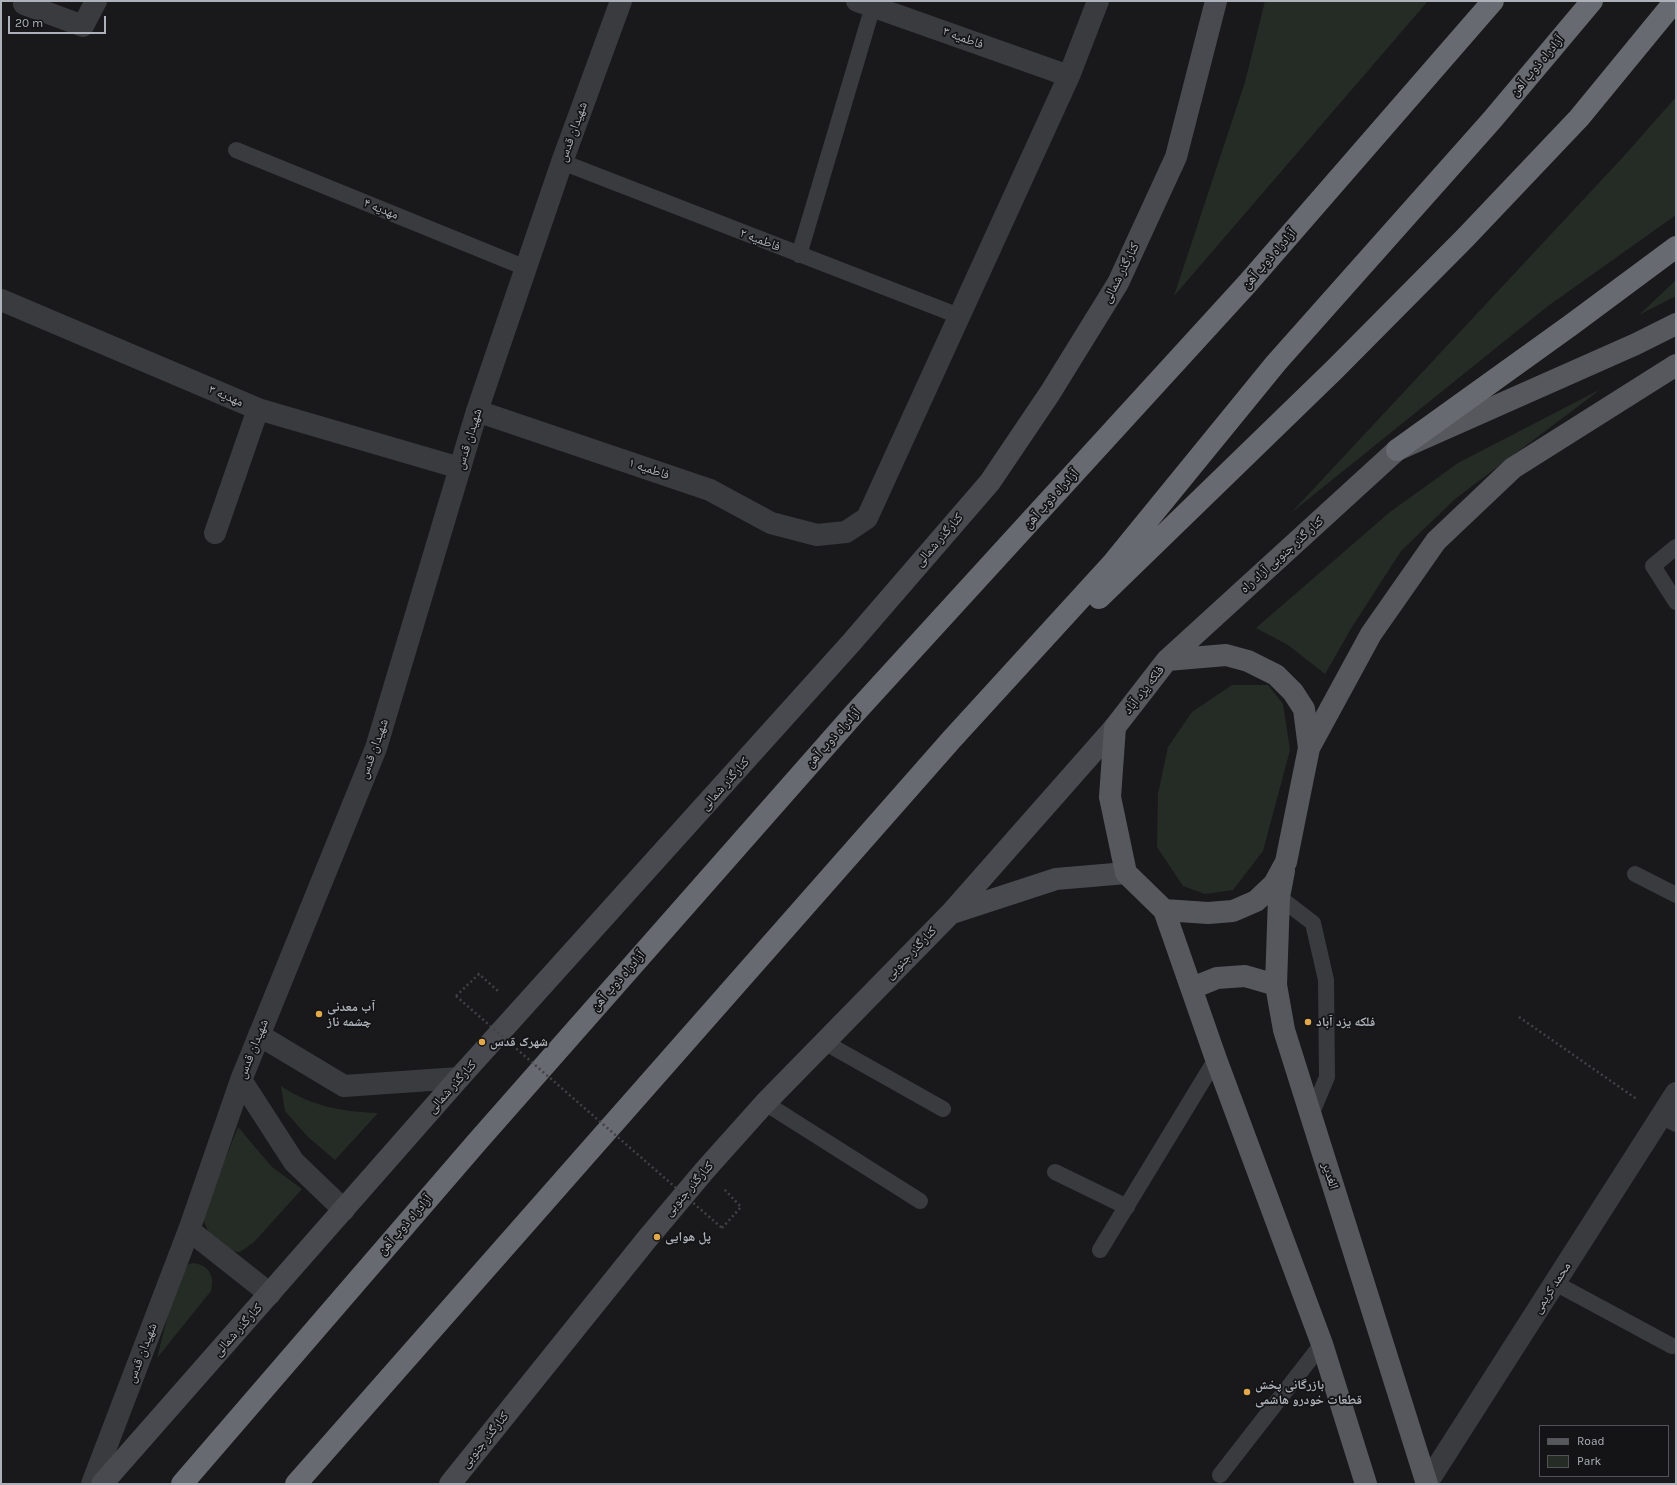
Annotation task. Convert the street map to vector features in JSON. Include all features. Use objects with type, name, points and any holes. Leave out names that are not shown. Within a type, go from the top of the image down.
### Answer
[{"type":"highway","name":"آزادراه ذوب آهن","points":[[182,1484],[483,1136],[854,714],[1247,284],[1493,1]]},
{"type":"highway","name":"آزادراه ذوب آهن","points":[[296,1484],[952,739],[1112,564],[1276,363],[1492,120],[1592,1]]},
{"type":"highway","points":[[952,739],[1253,450],[1465,238],[1580,118],[1675,1]]},
{"type":"highway","points":[[1397,450],[1571,325],[1676,247]]},
{"type":"main road","name":"کنارگذر شمالی","points":[[102,1484],[459,1078],[809,690],[990,482],[1050,393],[1118,284],[1176,158],[1216,1]]},
{"type":"main road","name":"کنار گذر جنوبی آزاد راه","points":[[1167,660],[1397,450],[1636,344],[1676,324]]},
{"type":"main road","points":[[1310,748],[1371,634],[1436,541],[1513,468],[1676,365]]},
{"type":"main road","name":"فلکه یزد آباد","points":[[1126,873],[1110,797],[1115,727],[1167,660],[1226,655],[1248,661],[1276,675],[1293,692],[1304,709],[1310,748],[1286,862],[1274,884],[1256,901],[1234,911],[1208,913],[1164,910]]},
{"type":"main road","name":"کنارگذر جنوبی","points":[[450,1484],[647,1239],[765,1103],[951,913],[1115,727]]},
{"type":"main road","name":"الغدیر","points":[[1286,862],[1279,897],[1276,985],[1284,1030],[1427,1484]]},
{"type":"main road","points":[[951,913],[1056,879],[1126,873],[1164,910],[1216,1059],[1322,1344],[1366,1484]]},
{"type":"main road","points":[[1192,988],[1216,978],[1245,976],[1276,985]]},
{"type":"street","points":[[24,4],[83,26],[96,1]]},
{"type":"street","name":"شهیدان قدس","points":[[92,1484],[188,1230],[241,1080],[376,748],[477,410],[562,162],[621,1]]},
{"type":"street","points":[[959,316],[1069,76],[1098,1]]},
{"type":"street","name":"فاطمیه ۳","points":[[865,4],[1069,76]]},
{"type":"street","name":"مهدیه ۳","points":[[1,300],[258,410],[460,468]]},
{"type":"street","name":"فاطمیه ۱","points":[[477,410],[710,490],[771,523],[817,535],[846,532],[867,518],[959,316]]},
{"type":"street","points":[[215,533],[258,410]]},
{"type":"street","points":[[259,1034],[344,1086],[459,1078]]},
{"type":"street","points":[[241,1080],[294,1162],[344,1210]]},
{"type":"street","name":"محمد کریمی","points":[[1427,1484],[1555,1283],[1668,1120],[1676,1093]]},
{"type":"street","points":[[188,1230],[270,1294]]},
{"type":"lane","points":[[799,255],[865,4]]},
{"type":"lane","name":"مهدیه ۴","points":[[236,150],[526,268]]},
{"type":"lane","name":"فاطمیه ۲","points":[[562,162],[959,316]]},
{"type":"lane","points":[[1676,546],[1653,566],[1676,602]]},
{"type":"lane","points":[[1635,874],[1676,895]]},
{"type":"lane","points":[[1279,897],[1313,923],[1326,980],[1327,1077],[1311,1115]]},
{"type":"lane","points":[[824,1042],[943,1109]]},
{"type":"lane","points":[[1100,1250],[1216,1059]]},
{"type":"lane","points":[[765,1103],[920,1201]]},
{"type":"lane","points":[[1055,1172],[1127,1207]]},
{"type":"lane","points":[[1555,1283],[1672,1346]]},
{"type":"lane","points":[[1220,1475],[1322,1344]]},
{"type":"path","points":[[479,974],[456,996],[722,1228],[741,1207]]},
{"type":"path","points":[[1519,1017],[1668,1120]]},
{"type":"green space","points":[[1265,1],[1428,1],[1174,296],[1245,82]]},
{"type":"green space","points":[[1676,97],[1676,215],[1548,306],[1291,513],[1624,156]]},
{"type":"green space","points":[[1676,280],[1676,296],[1639,315]]},
{"type":"green space","points":[[1601,389],[1455,499],[1401,551],[1352,627],[1325,674],[1288,645],[1256,628],[1390,512],[1458,463]]},
{"type":"green space","points":[[1232,685],[1268,685],[1283,704],[1290,750],[1263,851],[1233,890],[1205,894],[1183,886],[1157,847],[1158,794],[1168,747],[1192,712]]},
{"type":"green space","points":[[281,1086],[303,1099],[327,1107],[378,1113],[335,1160],[308,1137],[285,1111]]},
{"type":"green space","points":[[238,1127],[272,1167],[302,1189],[254,1242],[240,1252],[227,1251],[211,1238],[202,1217]]},
{"type":"green space","points":[[193,1263],[203,1266],[210,1272],[212,1281],[211,1291],[157,1358],[180,1267]]},
{"type":"place","name":"آب معدنی چشمه ناز","points":[[319,1014]]},
{"type":"place","name":"فلکه یزد آباد","points":[[1308,1022]]},
{"type":"place","name":"شهرک قدس","points":[[482,1042]]},
{"type":"place","name":"پل هوایی","points":[[657,1237]]},
{"type":"place","name":"بازرگانی پخش قطعات خودرو هاشمی","points":[[1247,1392]]}]
